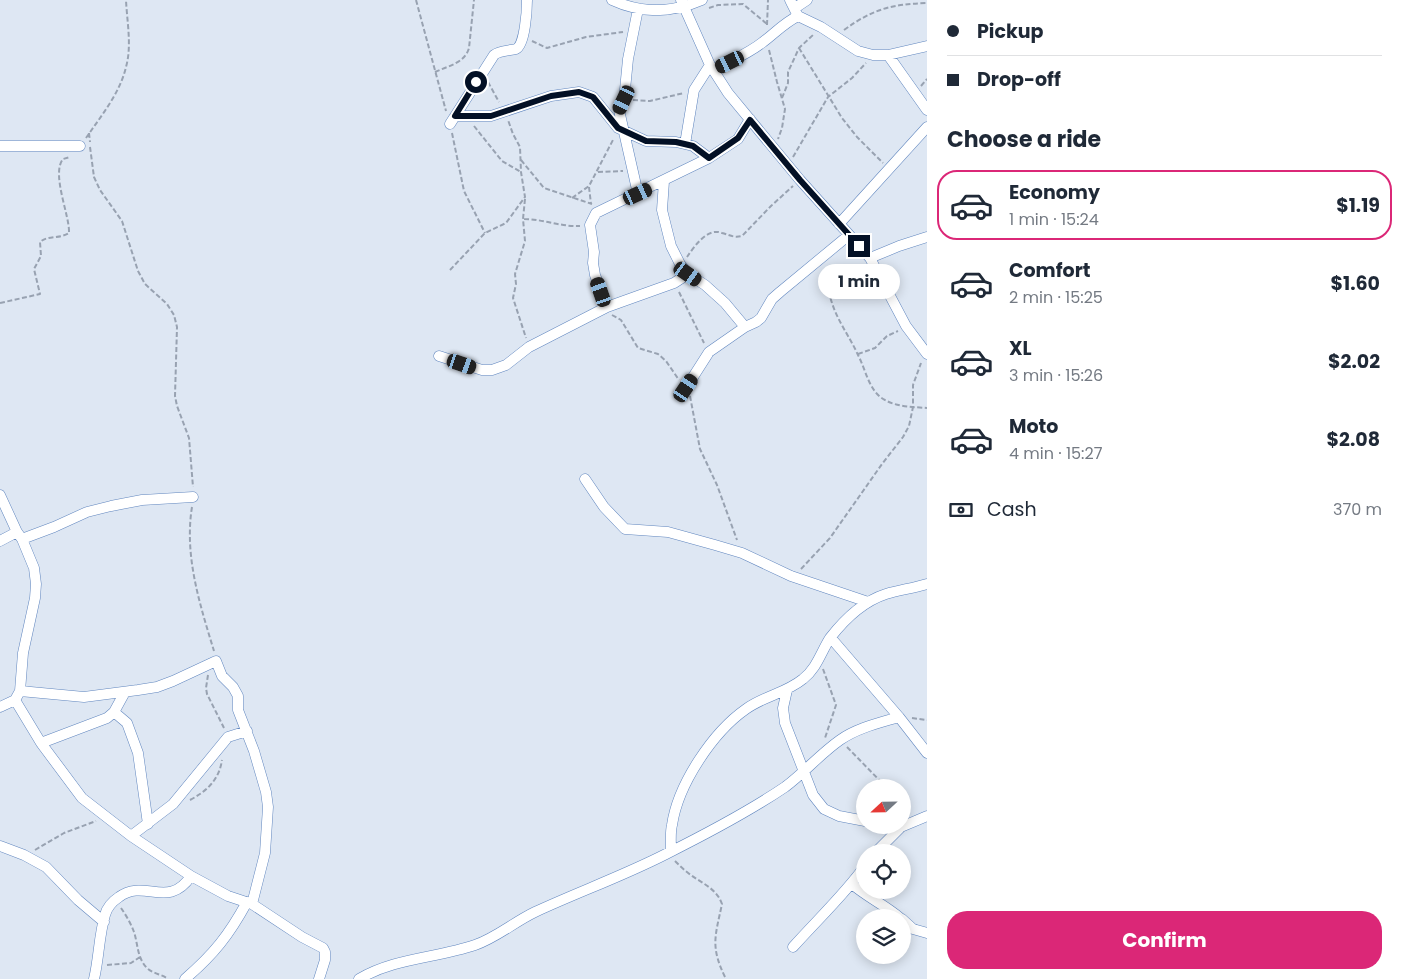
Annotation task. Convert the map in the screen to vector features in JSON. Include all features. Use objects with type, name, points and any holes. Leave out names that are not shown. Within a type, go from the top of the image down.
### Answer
[{"type":"street","points":[[527,0],[523,36],[519,47],[494,55],[452,120],[466,116],[491,116],[551,96],[579,92],[593,97],[621,129],[646,141],[693,146],[709,158]]},
{"type":"street","points":[[612,0],[638,9],[660,10],[683,4],[704,4]]},
{"type":"street","points":[[685,144],[694,90],[712,67],[746,54],[765,41],[787,22],[794,8],[807,0]]},
{"type":"street","points":[[683,4],[712,67],[728,93],[800,180],[870,258],[906,326],[926,352]]},
{"type":"street","points":[[794,8],[858,51],[873,56],[888,55],[927,46]]},
{"type":"street","points":[[638,9],[632,30],[624,100],[619,110],[621,129],[638,194]]},
{"type":"street","points":[[888,55],[927,110]]},
{"type":"street","points":[[607,307],[595,275],[590,225],[596,213],[709,158],[738,138],[750,120]]},
{"type":"street","points":[[839,224],[927,127]]},
{"type":"street","points":[[0,146],[80,146]]},
{"type":"street","points":[[664,181],[662,210],[671,246],[680,264],[688,274],[705,285],[725,303],[745,327]]},
{"type":"street","points":[[686,388],[709,352],[761,318],[772,299],[849,235]]},
{"type":"street","points":[[870,258],[927,237]]},
{"type":"street","points":[[439,356],[482,370],[492,370],[506,364],[529,347],[607,307],[674,283],[688,274]]},
{"type":"street","points":[[586,479],[604,507],[625,529],[668,532],[742,553],[791,576],[868,602]]},
{"type":"street","points":[[0,495],[34,568],[35,598],[18,695],[41,743],[82,798],[106,818],[191,876],[228,896],[249,903],[302,937],[323,948],[325,960],[319,979]]},
{"type":"street","points":[[0,541],[54,528],[87,512],[103,508],[142,500],[193,497]]},
{"type":"street","points":[[669,852],[671,825],[676,806],[686,782],[706,749],[745,710],[761,699],[786,690],[814,669],[831,638],[852,615],[868,602],[885,594],[927,584]]},
{"type":"street","points":[[831,638],[899,717],[927,754]]},
{"type":"street","points":[[0,707],[18,695],[84,697],[157,686],[173,681],[212,663],[233,687],[238,696],[238,710],[247,731],[266,792],[268,807],[264,853],[249,903],[218,948],[185,979]]},
{"type":"street","points":[[786,690],[783,708],[785,723],[813,795],[824,809],[839,816],[856,819]]},
{"type":"street","points":[[41,743],[104,719],[114,712],[125,692]]},
{"type":"street","points":[[114,712],[127,723],[138,753],[148,824]]},
{"type":"street","points":[[359,979],[400,963],[476,945],[532,914],[581,891],[621,876],[758,804],[805,771],[840,740],[870,726],[899,717]]},
{"type":"street","points":[[131,836],[173,804],[226,740],[247,731]]},
{"type":"street","points":[[911,823],[927,816]]},
{"type":"street","points":[[884,844],[894,834]]},
{"type":"street","points":[[0,846],[24,855],[46,867],[78,900],[104,922]]},
{"type":"street","points":[[94,979],[105,914],[115,899],[130,890],[164,893],[172,891],[180,888],[191,876]]},
{"type":"street","points":[[793,947],[856,878]]},
{"type":"street","points":[[852,884],[866,896],[890,909]]},
{"type":"street","points":[[911,926],[927,933]]},
{"type":"path","points":[[0,303],[40,294],[34,268],[41,256],[40,242],[46,238],[69,233],[61,192],[60,163],[63,159],[76,153],[120,84],[127,65],[126,0]]},
{"type":"path","points":[[434,72],[457,63],[467,55],[474,0]]},
{"type":"path","points":[[768,0],[765,41],[786,109],[780,135],[774,148]]},
{"type":"path","points":[[836,36],[859,20],[882,9],[901,3],[927,3]]},
{"type":"path","points":[[704,4],[718,6],[743,4],[767,24]]},
{"type":"path","points":[[782,98],[788,83],[789,69],[800,48],[821,27]]},
{"type":"path","points":[[523,36],[538,46],[547,48],[586,37],[632,30]]},
{"type":"path","points":[[800,48],[828,97],[857,137],[889,170]]},
{"type":"path","points":[[788,166],[828,97],[852,78],[873,56]]},
{"type":"path","points":[[483,74],[505,112],[520,147],[525,197],[523,219],[525,241],[515,274],[516,284],[513,298],[529,347]]},
{"type":"path","points":[[624,100],[650,101],[694,90]]},
{"type":"path","points":[[466,116],[502,161],[521,172]]},
{"type":"path","points":[[572,198],[589,186],[621,129]]},
{"type":"path","points":[[89,133],[94,177],[100,190],[122,221],[138,271],[145,284],[167,304],[174,315],[177,327],[177,406],[189,438],[194,479],[190,513],[190,540],[194,582],[212,663],[206,688],[226,740],[222,764],[213,784],[202,794],[182,804],[173,804]]},
{"type":"path","points":[[520,159],[544,188],[606,208]]},
{"type":"path","points":[[597,172],[633,171]]},
{"type":"path","points":[[680,264],[702,239],[714,232],[730,236],[742,236],[800,180]]},
{"type":"path","points":[[589,186],[591,204]]},
{"type":"path","points":[[450,270],[485,234],[506,223],[525,197]]},
{"type":"path","points":[[523,219],[534,219],[564,226],[590,225]]},
{"type":"path","points":[[820,261],[827,276],[830,296],[838,319],[858,354],[877,394],[887,402],[927,408]]},
{"type":"path","points":[[674,283],[709,352]]},
{"type":"path","points":[[607,307],[610,314],[621,320],[638,348],[658,354],[666,361],[690,395],[700,449],[717,485],[742,553]]},
{"type":"path","points":[[858,354],[875,348],[887,336],[906,326]]},
{"type":"path","points":[[791,576],[804,567],[830,538],[903,437],[909,426],[913,406],[913,385],[926,352]]},
{"type":"path","points":[[819,658],[830,684],[836,705],[825,738],[824,753]]},
{"type":"path","points":[[840,740],[878,779]]},
{"type":"path","points":[[24,855],[41,848],[64,833],[106,818]]},
{"type":"path","points":[[669,852],[687,872],[716,892],[720,898],[722,904],[714,945],[726,979]]},
{"type":"path","points":[[115,899],[134,932],[140,957],[149,970],[168,979]]},
{"type":"path","points":[[97,965],[132,963],[140,957]]},
{"type":"route","points":[[476,82],[455,116],[491,116],[551,96],[572,92],[586,93],[593,97],[618,128],[646,141],[676,142],[693,146],[709,158],[738,138],[750,120],[859,246]]}]
